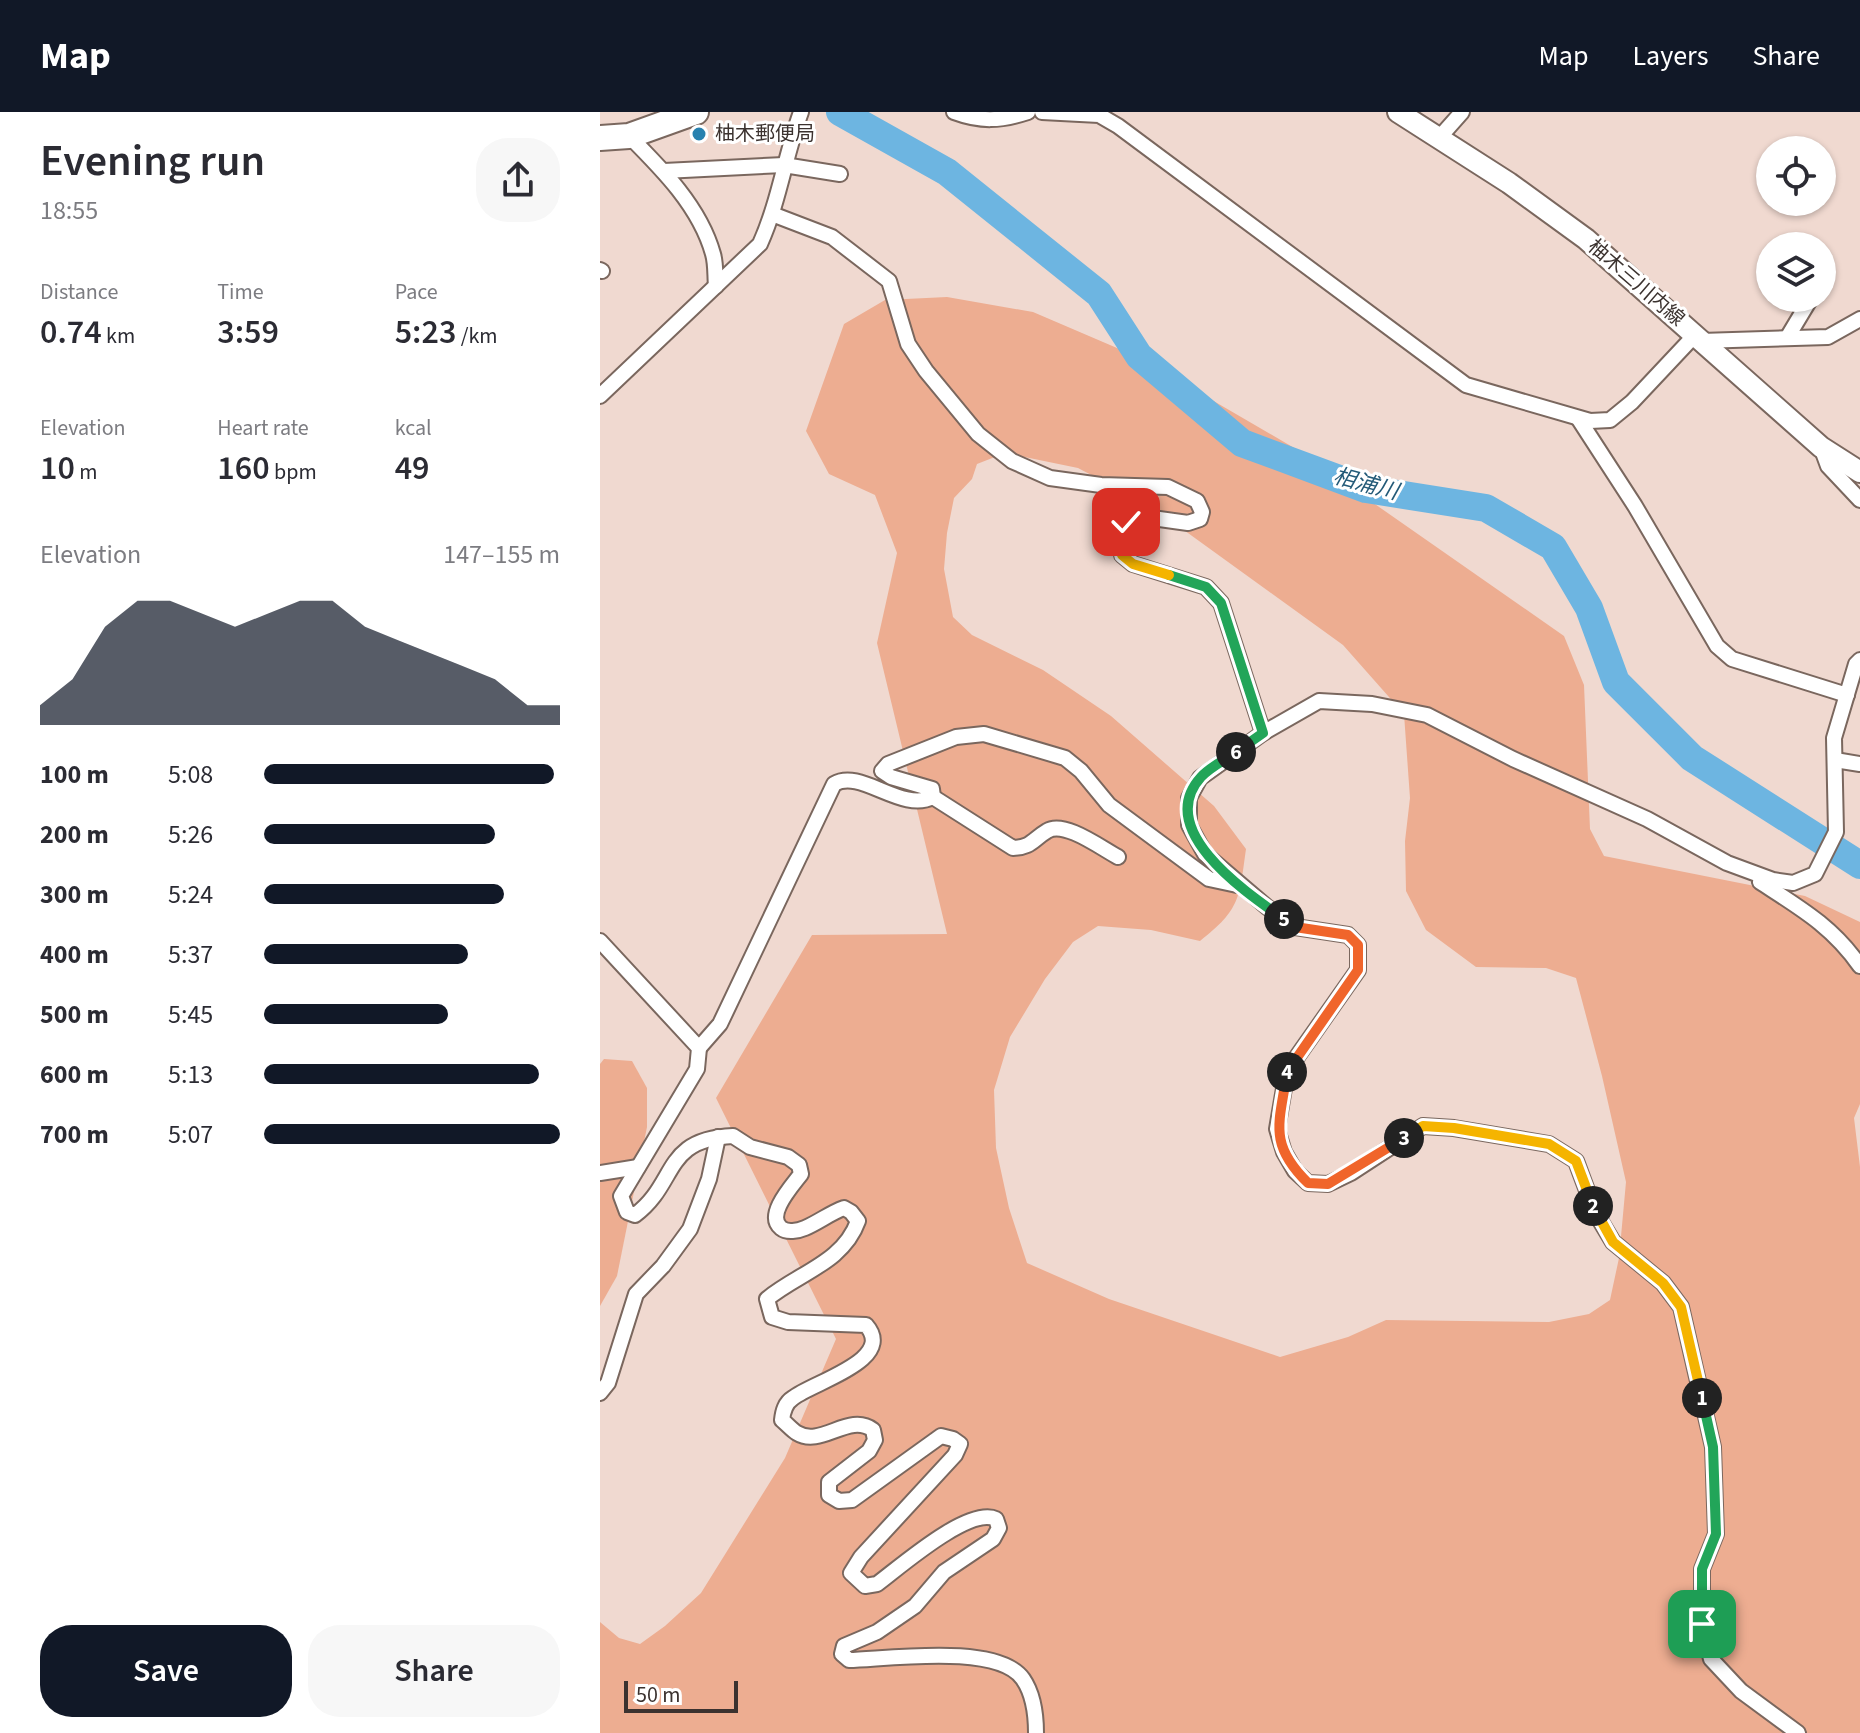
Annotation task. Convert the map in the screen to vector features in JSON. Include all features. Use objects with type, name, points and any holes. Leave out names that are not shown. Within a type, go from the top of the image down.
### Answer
[{"type":"highway","points":[[601,140],[629,136],[696,112]]},
{"type":"main road","name":"柚木三川内線","points":[[1398,112],[1509,183],[1586,239],[1821,447],[1860,472]]},
{"type":"street","points":[[600,396],[760,244],[772,214],[788,148],[801,112]]},
{"type":"street","points":[[954,112],[975,120],[1002,120],[1028,112]]},
{"type":"street","points":[[1042,112],[1099,115],[1118,126],[1466,385],[1578,418],[1610,420],[1698,338],[1828,337],[1860,319]]},
{"type":"street","points":[[1439,138],[1462,112]]},
{"type":"street","points":[[629,136],[664,171],[695,213],[714,255],[716,286]]},
{"type":"street","points":[[664,171],[784,165],[840,174]]},
{"type":"street","points":[[772,214],[832,237],[889,281],[908,344],[926,371],[978,434],[1012,461],[1050,478],[1101,485],[1168,487],[1197,501],[1202,512],[1200,519],[1188,523],[1138,516],[1126,522],[1121,532],[1122,555],[1133,564],[1206,587],[1221,603],[1263,733]]},
{"type":"street","points":[[1787,338],[1803,312]]},
{"type":"street","points":[[1578,418],[1635,506],[1717,646],[1732,659],[1847,695]]},
{"type":"street","points":[[1821,447],[1828,466],[1860,500]]},
{"type":"street","points":[[1798,1733],[1741,1691],[1711,1659],[1702,1624],[1702,1569],[1716,1534],[1713,1447],[1681,1307],[1663,1283],[1613,1242],[1595,1212],[1576,1161],[1549,1144],[1454,1128],[1423,1126],[1351,1173],[1328,1184],[1308,1183],[1295,1171],[1284,1152],[1277,1129],[1287,1071],[1358,970],[1358,945],[1348,935],[1295,927],[1241,886],[1205,854],[1189,825],[1189,798],[1200,778],[1263,733],[1319,701],[1372,704],[1427,715],[1513,759],[1647,819],[1700,849],[1748,871],[1793,883],[1815,874],[1836,832],[1834,738],[1856,664],[1860,660]]},
{"type":"street","points":[[933,797],[932,789],[891,777],[882,771],[888,764],[956,737],[984,734],[1065,758],[1081,771],[1109,805],[1209,879],[1241,886]]},
{"type":"street","points":[[1835,760],[1860,764]]},
{"type":"street","points":[[933,797],[924,801],[909,800],[856,782],[840,780],[834,784],[720,1024],[699,1048],[697,1069],[621,1196],[623,1205],[631,1215],[646,1206],[678,1156],[698,1142],[733,1136],[750,1147],[788,1157],[799,1165],[801,1174],[777,1209],[775,1219],[778,1226],[786,1231],[803,1229],[844,1208],[858,1221],[853,1235],[825,1264],[780,1288],[767,1299],[768,1309],[772,1317],[780,1320],[866,1325],[873,1333],[875,1343],[870,1352],[836,1376],[792,1398],[783,1409],[782,1420],[800,1435],[815,1436],[854,1424],[866,1424],[873,1430],[875,1440],[869,1451],[829,1482],[829,1495],[839,1501],[852,1500],[941,1436],[960,1444],[955,1455],[861,1557],[851,1573],[865,1586],[877,1584],[973,1518],[988,1515],[996,1519],[999,1528],[993,1539],[944,1572],[915,1606],[877,1632],[844,1646],[842,1654],[849,1660],[902,1655],[948,1656],[998,1663],[1023,1678],[1035,1707],[1036,1733]]},
{"type":"street","points":[[933,797],[1013,848],[1027,847],[1050,829],[1062,826],[1118,857]]},
{"type":"street","points":[[1748,871],[1760,883],[1809,912],[1843,941],[1860,966]]},
{"type":"street","points":[[600,941],[699,1048]]},
{"type":"street","points":[[600,1393],[608,1383],[636,1294],[663,1266],[690,1229],[709,1179],[718,1137]]},
{"type":"street","points":[[600,1173],[638,1167]]},
{"type":"shaded area","points":[[947,297],[1033,312],[1138,357],[1296,449],[1564,636],[1584,685],[1590,829],[1604,856],[1805,896],[1860,922],[1860,1104],[1854,1118],[1860,1167],[1860,1733],[600,1733],[600,1622],[619,1638],[640,1644],[701,1593],[785,1458],[836,1339],[716,1098],[812,935],[947,934],[877,643],[897,553],[875,495],[829,474],[806,431],[844,324],[885,300]],"holes":[[[1005,453],[1078,468],[1152,507],[1343,645],[1404,714],[1410,798],[1405,841],[1406,891],[1426,930],[1476,967],[1546,968],[1576,978],[1626,1182],[1619,1258],[1610,1300],[1589,1314],[1549,1322],[1386,1320],[1348,1337],[1280,1357],[1109,1299],[1027,1263],[1009,1208],[996,1148],[994,1090],[1010,1037],[1045,979],[1073,942],[1098,926],[1151,930],[1200,941],[1231,911],[1242,880],[1246,849],[1214,806],[1111,716],[1043,670],[972,635],[953,617],[944,569],[947,533],[954,498],[972,479],[977,464]]]},
{"type":"shaded area","points":[[604,1059],[632,1061],[647,1088],[647,1127],[617,1276],[600,1306],[600,1064]]},
{"type":"waterway","name":"相浦川","points":[[840,112],[947,172],[1099,294],[1139,356],[1242,443],[1366,489],[1486,508],[1553,547],[1589,608],[1616,682],[1692,758],[1860,865]]},
{"type":"place","name":"柚木郵便局","points":[[699,134]]},
{"type":"route","points":[[1126,522],[1121,532],[1122,555],[1133,564],[1206,587],[1221,603],[1263,733],[1200,778],[1189,798],[1189,825],[1205,854],[1295,927],[1348,935],[1358,945],[1358,970],[1287,1071],[1277,1129],[1284,1152],[1295,1171],[1308,1183],[1328,1184],[1351,1173],[1423,1126],[1454,1128],[1549,1144],[1576,1161],[1595,1212],[1613,1242],[1663,1283],[1681,1307],[1713,1447],[1716,1534],[1702,1569],[1702,1624]]}]
